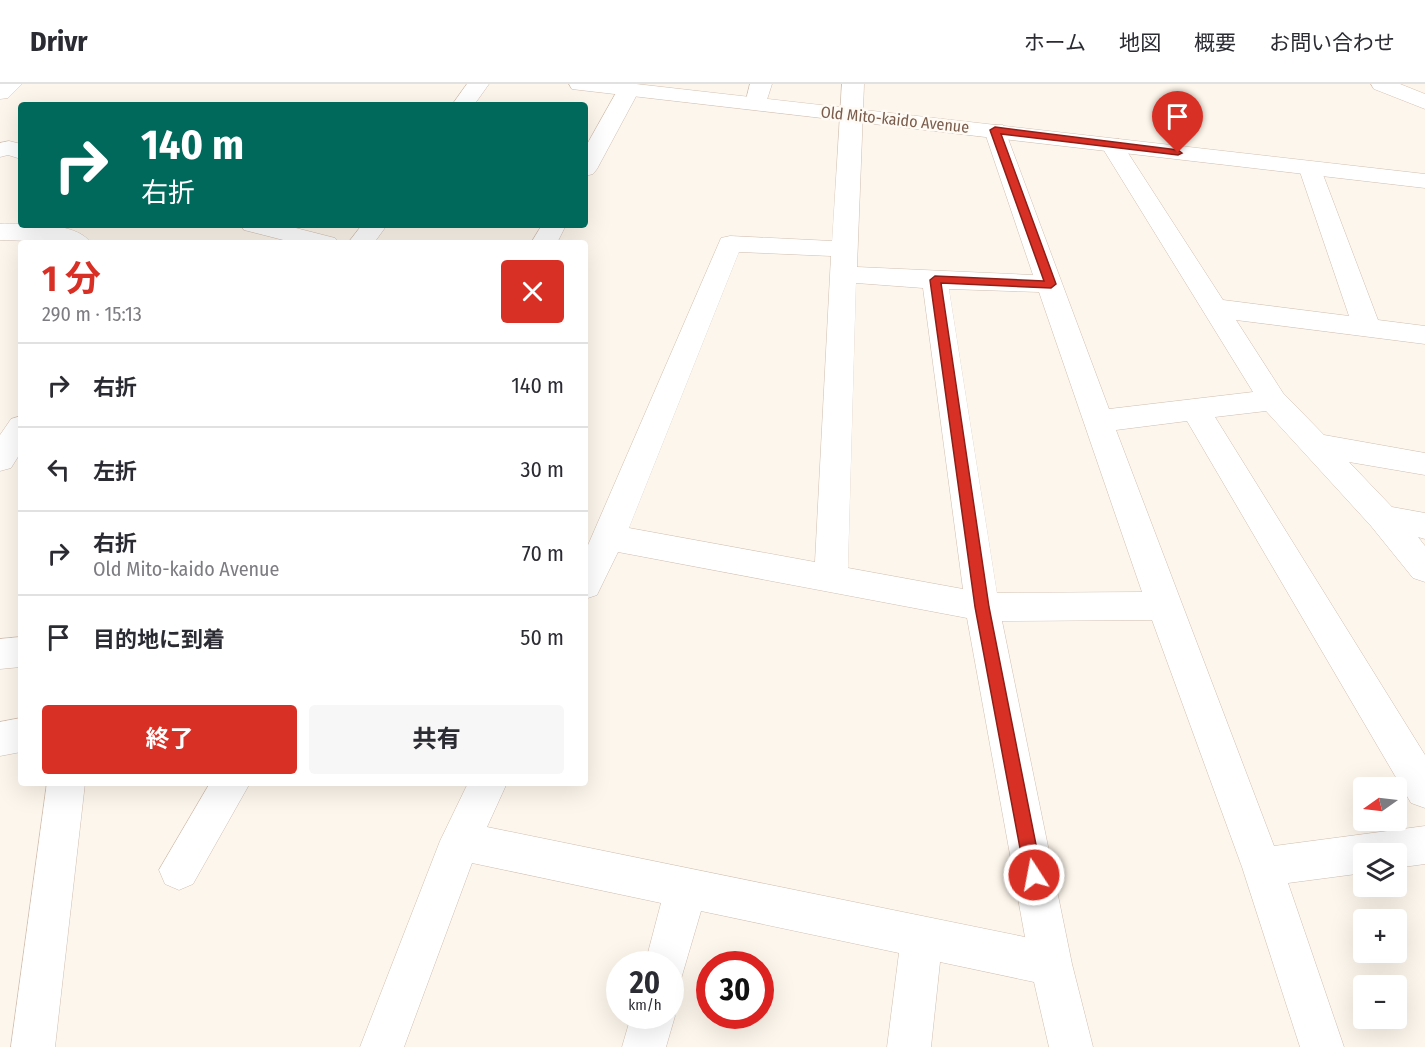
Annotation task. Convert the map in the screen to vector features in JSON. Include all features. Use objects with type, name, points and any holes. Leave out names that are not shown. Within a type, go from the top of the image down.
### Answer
[{"type":"street","points":[[0,93],[11,84]]},
{"type":"street","points":[[465,102],[478,84]]},
{"type":"street","name":"Old Mito-kaido Avenue","points":[[580,84],[629,89],[758,94],[850,115],[1425,181]]},
{"type":"street","points":[[831,579],[850,115],[854,84]]},
{"type":"street","points":[[1382,84],[1425,102]]},
{"type":"street","points":[[588,164],[629,89]]},
{"type":"street","points":[[995,130],[1164,606],[1262,867],[1322,1047]]},
{"type":"street","points":[[1111,144],[1273,400],[1382,517],[1425,569]]},
{"type":"street","points":[[0,150],[9,148],[18,151]]},
{"type":"street","points":[[1311,169],[1367,328]]},
{"type":"street","points":[[265,228],[314,240]]},
{"type":"street","points":[[363,240],[373,228]]},
{"type":"street","points":[[0,232],[48,232],[70,240]]},
{"type":"street","points":[[588,579],[609,537],[730,244],[845,262],[935,280],[1051,284]]},
{"type":"street","points":[[935,280],[982,607],[1051,964],[1071,1047]]},
{"type":"street","points":[[1215,308],[1425,335]]},
{"type":"street","points":[[1100,421],[1273,400]]},
{"type":"street","points":[[1195,410],[1425,790]]},
{"type":"street","points":[[0,460],[18,433]]},
{"type":"street","points":[[1315,445],[1425,464]]},
{"type":"street","points":[[1382,517],[1425,526]]},
{"type":"street","points":[[609,537],[982,607],[1164,606]]},
{"type":"street","points":[[0,654],[18,652]]},
{"type":"street","points":[[0,739],[18,736]]},
{"type":"street","points":[[33,1047],[66,786]]},
{"type":"street","points":[[179,870],[229,786]]},
{"type":"street","points":[[382,1047],[460,841],[487,786]]},
{"type":"street","points":[[460,841],[1051,964]]},
{"type":"street","points":[[1262,867],[1425,845]]},
{"type":"street","points":[[669,951],[686,888]]},
{"type":"street","points":[[909,1047],[922,938]]},
{"type":"street","points":[[644,1047],[649,1029]]},
{"type":"route","points":[[1034,875],[982,607],[935,280],[1051,284],[995,130],[1178,153]]}]
